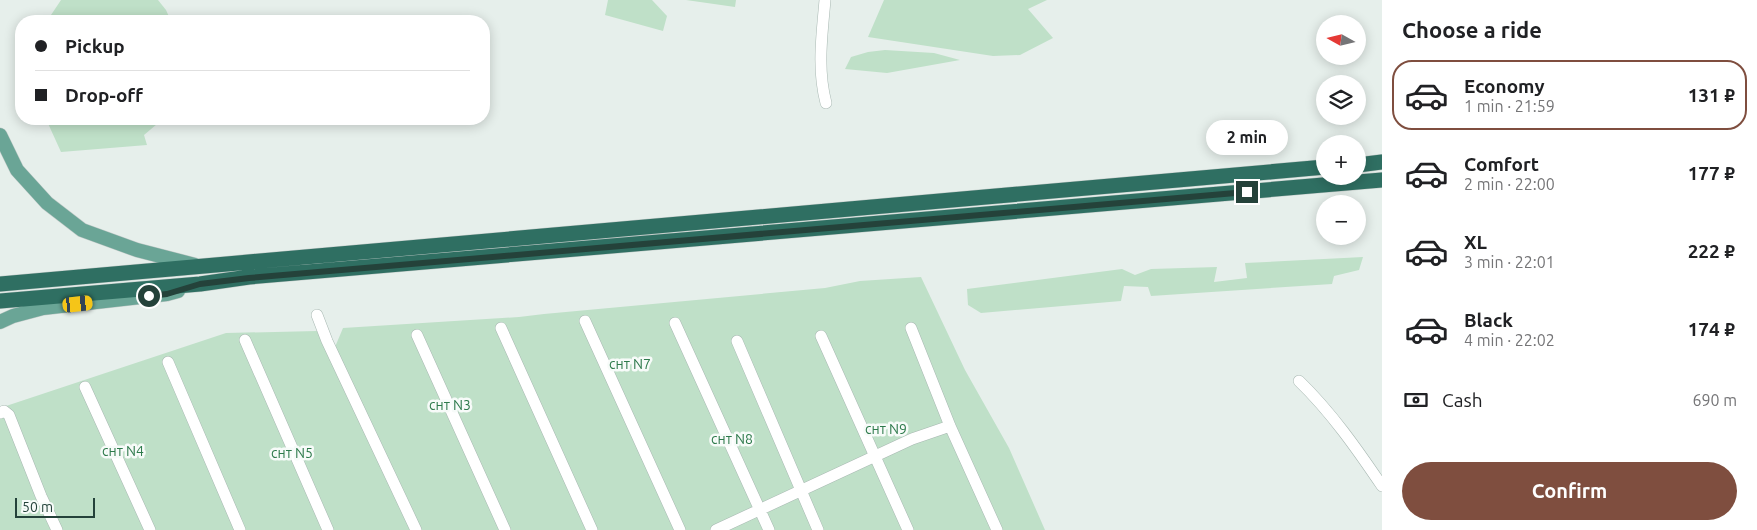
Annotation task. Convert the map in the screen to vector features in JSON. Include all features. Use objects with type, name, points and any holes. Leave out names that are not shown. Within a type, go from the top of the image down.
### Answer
[{"type":"highway","points":[[1366,164],[1382,162]]},
{"type":"highway","points":[[0,284],[1316,169]]},
{"type":"highway","points":[[0,301],[200,284],[308,272],[1382,180]]},
{"type":"main road","points":[[0,135],[17,170],[47,203],[82,230],[137,250],[201,267]]},
{"type":"main road","points":[[0,322],[13,316],[43,308],[167,294],[200,284]]},
{"type":"street","points":[[825,0],[820,54],[822,87],[826,103]]},
{"type":"street","points":[[317,315],[416,530]]},
{"type":"street","points":[[585,321],[680,530]]},
{"type":"street","points":[[675,323],[769,530]]},
{"type":"street","points":[[501,328],[592,530]]},
{"type":"street","points":[[911,328],[950,426],[997,530]]},
{"type":"street","points":[[316,333],[411,530]]},
{"type":"street","points":[[417,335],[505,530]]},
{"type":"street","points":[[821,336],[908,530]]},
{"type":"street","points":[[245,340],[328,530]]},
{"type":"street","points":[[737,341],[818,530]]},
{"type":"street","points":[[168,362],[240,530]]},
{"type":"street","points":[[1299,381],[1321,403],[1382,486]]},
{"type":"street","points":[[85,387],[150,530]]},
{"type":"street","points":[[0,413],[4,411],[9,415],[40,496],[57,530]]},
{"type":"street","points":[[716,530],[874,456],[950,426]]},
{"type":"green space","points":[[61,0],[158,0],[168,15],[51,15]]},
{"type":"green space","points":[[608,0],[652,0],[667,16],[663,31],[605,15]]},
{"type":"green space","points":[[686,0],[736,0],[735,7]]},
{"type":"green space","points":[[884,0],[1047,0],[1028,9],[1053,38],[1020,55],[993,56],[868,37]]},
{"type":"green space","points":[[885,50],[934,53],[960,60],[887,73],[845,69],[851,57]]},
{"type":"green space","points":[[49,125],[156,125],[144,135],[147,145],[61,152]]},
{"type":"green space","points":[[1363,257],[1359,270],[1334,276],[1332,284],[1151,296],[1148,287],[1124,286],[1121,301],[981,313],[968,305],[967,289],[1122,269],[1135,275],[1151,269],[1217,267],[1214,282],[1247,278],[1245,263]]},
{"type":"green space","points":[[921,277],[965,370],[1009,448],[1045,530],[418,530],[335,347],[343,328],[519,317],[825,288],[860,281]]},
{"type":"green space","points":[[317,331],[414,530],[0,530],[0,408],[226,333]]},
{"type":"route","points":[[149,296],[167,294],[200,284],[249,278],[1247,192]]},
{"type":"park label","name":"снт N7","points":[[630,364]]},
{"type":"park label","name":"снт N3","points":[[450,405]]},
{"type":"park label","name":"снт N9","points":[[886,429]]},
{"type":"park label","name":"снт N8","points":[[732,439]]},
{"type":"park label","name":"снт N4","points":[[123,451]]},
{"type":"park label","name":"снт N5","points":[[292,453]]}]
